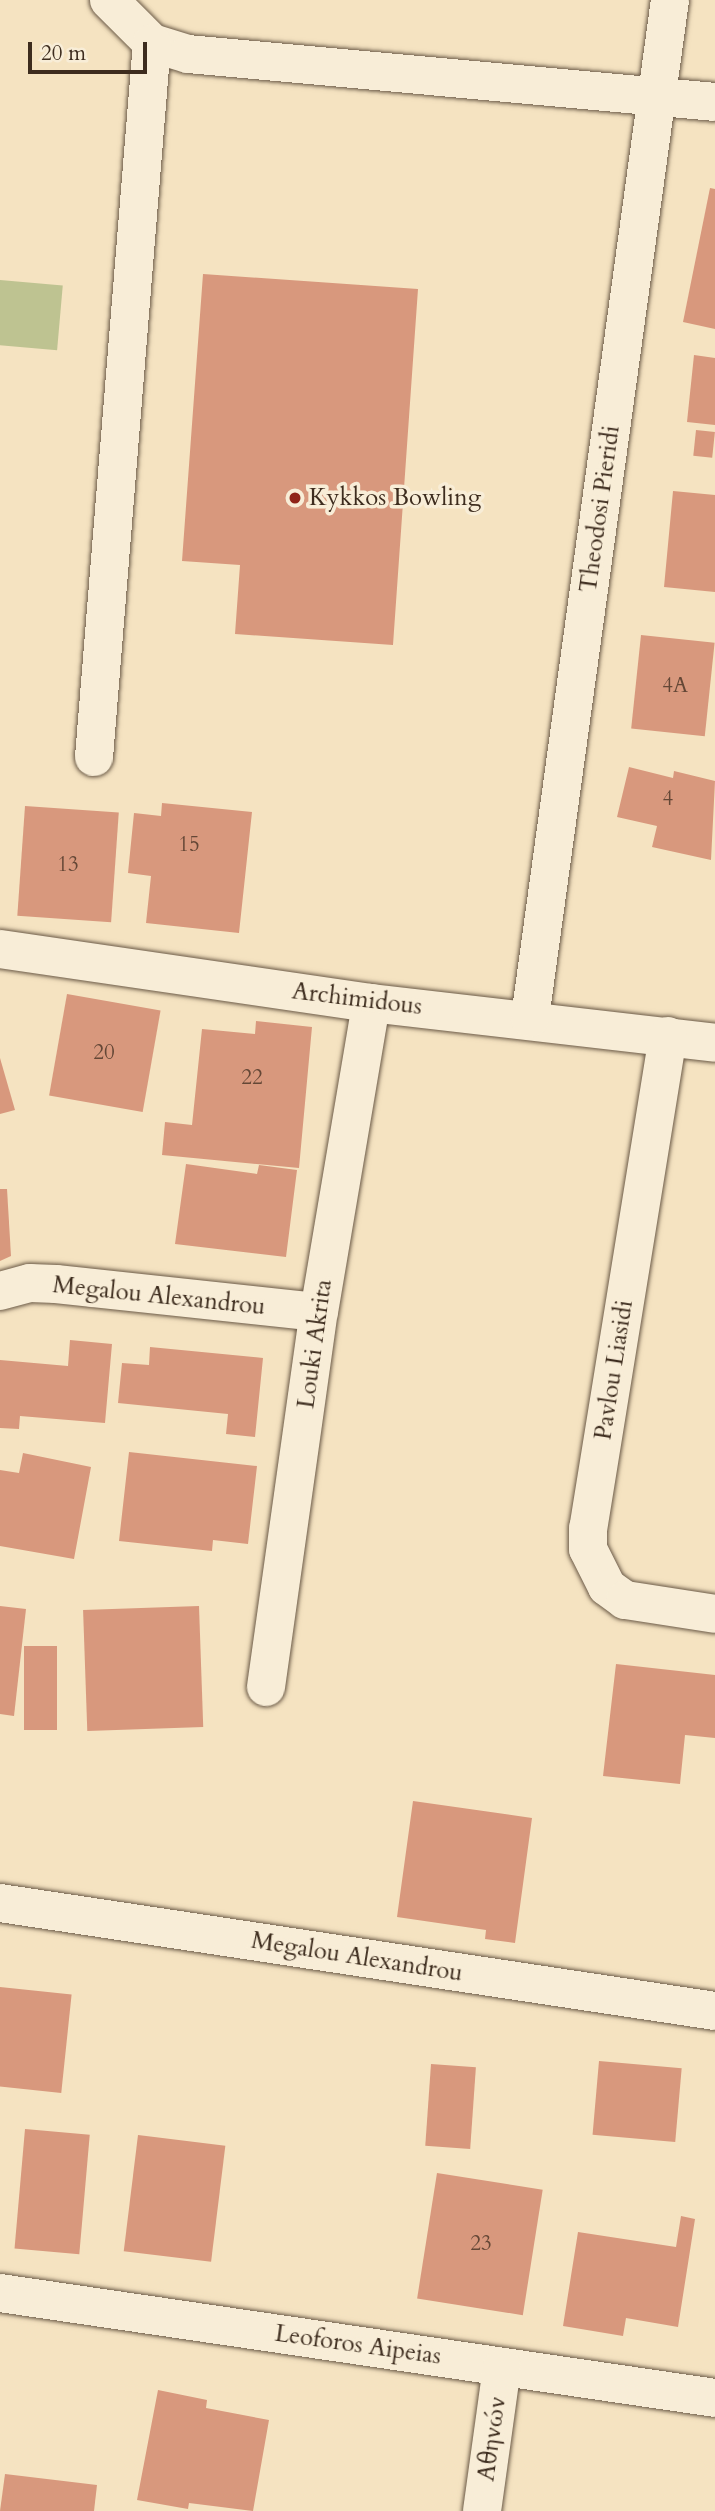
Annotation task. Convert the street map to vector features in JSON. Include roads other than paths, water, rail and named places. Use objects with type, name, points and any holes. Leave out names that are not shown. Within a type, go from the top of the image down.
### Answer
[{"type":"street","points":[[109,0],[152,43],[188,54],[715,102]]},
{"type":"street","name":"Theodosi Pieridi","points":[[530,1018],[670,0]]},
{"type":"street","points":[[94,757],[152,43]]},
{"type":"street","name":"Archimidous","points":[[0,949],[371,1003],[530,1018],[715,1043]]},
{"type":"street","name":"Louki Akrita","points":[[266,1687],[319,1312],[371,1003]]},
{"type":"street","name":"Pavlou Liasidi","points":[[668,1037],[588,1528],[588,1549],[607,1587],[625,1600],[715,1614]]},
{"type":"street","name":"Megalou Alexandrou","points":[[0,1291],[30,1283],[56,1284],[319,1312]]},
{"type":"street","name":"Megalou Alexandrou","points":[[0,1903],[715,2011]]},
{"type":"street","name":"Leoforos Aipeias","points":[[0,2293],[715,2398]]},
{"type":"street","name":"Αθηνών","points":[[482,2511],[502,2367]]},
{"type":"place","name":"Kykkos Bowling","points":[[295,498]]}]
